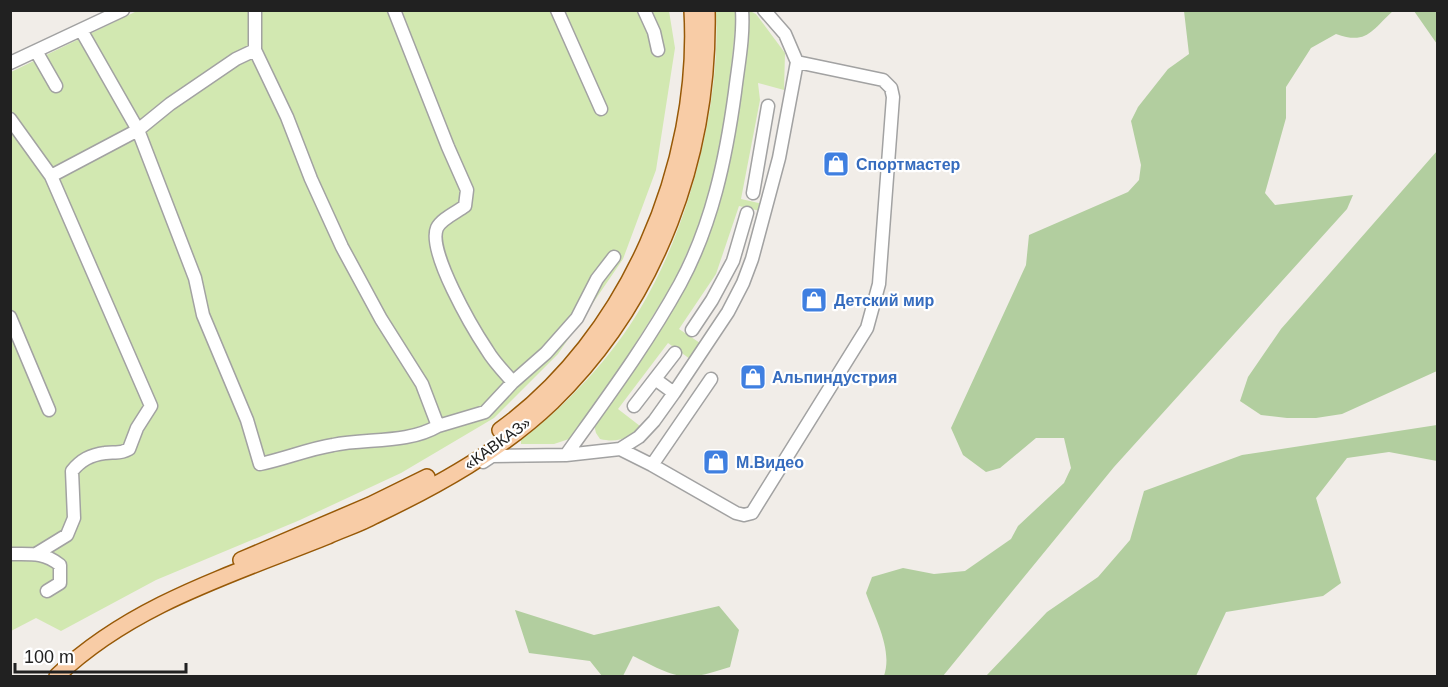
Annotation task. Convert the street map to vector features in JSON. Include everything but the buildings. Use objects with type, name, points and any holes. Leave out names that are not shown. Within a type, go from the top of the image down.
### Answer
[{"type":"main road","name":"«КАВКАЗ»","points":[[44,676],[57,663],[103,628],[141,604],[191,580],[370,505],[440,471],[504,428],[540,397],[571,364],[602,324],[639,264],[656,226],[681,144],[689,103],[693,59],[692,10]]},
{"type":"main road","name":"«КАВКАЗ»","points":[[57,676],[109,636],[146,613],[195,588],[375,516],[455,474],[551,403],[612,332],[651,268],[667,232],[682,189],[702,103],[707,57],[707,10]]},
{"type":"street","points":[[10,63],[123,10]]},
{"type":"street","points":[[255,10],[255,50],[287,117],[311,179],[342,247],[381,319],[422,384],[438,426]]},
{"type":"street","points":[[394,10],[467,190],[465,206],[438,226],[435,237],[436,249],[444,270],[486,350],[513,382]]},
{"type":"street","points":[[557,10],[601,109]]},
{"type":"street","points":[[644,10],[654,32],[658,50]]},
{"type":"street","points":[[566,454],[636,356],[681,282],[705,224],[721,173],[730,127],[742,10]]},
{"type":"street","points":[[375,516],[394,511],[428,495],[458,479],[492,456],[566,454],[620,449],[639,437],[654,422],[728,312],[743,283],[752,259],[779,158],[797,62],[785,34],[764,10]]},
{"type":"street","points":[[81,30],[138,130],[195,278],[203,315],[246,420],[260,464],[333,445],[429,432],[438,426],[485,412],[513,382],[546,353],[577,318],[597,279],[614,257]]},
{"type":"street","points":[[51,176],[138,130],[170,104],[236,59],[255,50]]},
{"type":"street","points":[[36,51],[57,86]]},
{"type":"street","points":[[620,449],[736,513],[744,515],[752,513],[867,328],[879,284],[891,88],[883,80],[797,62]]},
{"type":"street","points":[[753,193],[768,106]]},
{"type":"street","points":[[10,119],[51,176],[151,406],[137,428],[129,449],[119,454],[107,452],[81,460],[72,471],[74,518],[67,535],[36,554]]},
{"type":"street","points":[[761,155],[779,158]]},
{"type":"street","points":[[692,330],[712,300],[733,261],[747,213]]},
{"type":"street","points":[[712,300],[728,312]]},
{"type":"street","points":[[10,317],[49,410]]},
{"type":"street","points":[[634,406],[675,353]]},
{"type":"street","points":[[655,378],[674,393]]},
{"type":"street","points":[[652,465],[711,379]]},
{"type":"street","points":[[10,554],[50,556],[60,565],[60,583],[47,591]]},
{"type":"green space","points":[[137,11],[669,11],[675,48],[656,170],[623,259],[558,354],[494,418],[401,473],[300,520],[156,580],[61,631],[36,618],[11,631],[11,72]]},
{"type":"green space","points":[[716,11],[737,11],[726,117],[714,178],[700,223],[674,282],[609,386],[569,439],[554,444],[521,444],[521,440],[554,413],[602,363],[629,327],[658,277],[687,204],[707,125],[713,86]]},
{"type":"green space","points":[[1184,11],[1393,11],[1362,37],[1346,37],[1336,34],[1311,48],[1286,87],[1286,118],[1265,193],[1275,205],[1353,195],[1347,209],[1114,467],[943,676],[884,676],[885,645],[866,593],[872,577],[903,568],[934,574],[965,571],[1011,539],[1018,526],[1064,483],[1071,468],[1064,438],[1036,438],[1000,468],[986,472],[963,455],[951,428],[1026,265],[1029,235],[1128,192],[1139,180],[1141,165],[1131,121],[1138,107],[1168,69],[1189,54]]},
{"type":"green space","points":[[1414,11],[1437,11],[1437,44]]},
{"type":"green space","points":[[748,12],[756,14],[785,53],[784,90],[758,83],[760,100],[741,199],[763,204],[760,211],[739,206],[716,274],[679,329],[700,343],[690,359],[668,343],[618,409],[640,426],[632,434],[622,439],[600,439],[594,425],[709,225]]},
{"type":"green space","points":[[1437,151],[1437,371],[1342,414],[1316,418],[1261,415],[1240,401],[1248,377],[1281,329]]},
{"type":"green space","points":[[1437,425],[1437,461],[1389,452],[1347,458],[1316,498],[1341,583],[1323,596],[1226,612],[1196,676],[986,676],[1047,612],[1098,577],[1130,540],[1144,491],[1242,455]]},
{"type":"green space","points":[[719,606],[739,630],[730,667],[689,677],[664,671],[633,656],[623,676],[602,676],[590,661],[529,653],[515,610],[594,635]]},
{"type":"place","name":"Спортмастер","points":[[836,164]]},
{"type":"place","name":"Детский мир","points":[[814,300]]},
{"type":"place","name":"Альпиндустрия","points":[[753,377]]},
{"type":"place","name":"М.Видео","points":[[716,462]]}]
